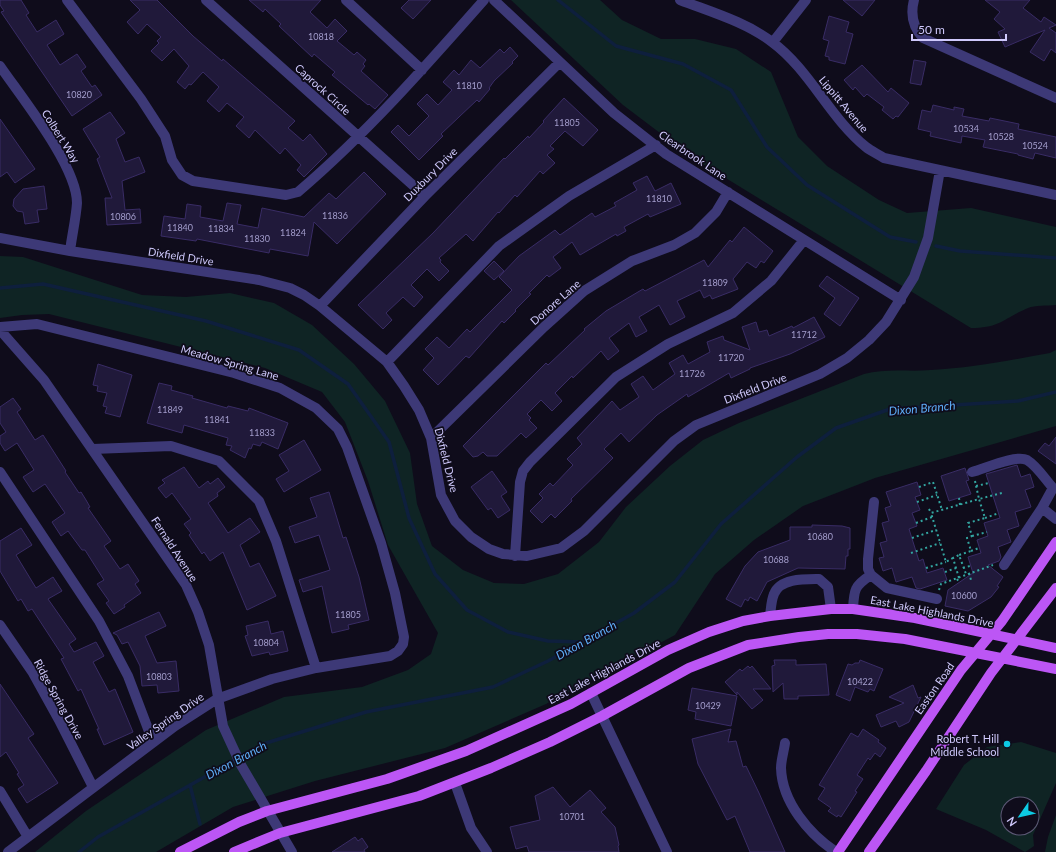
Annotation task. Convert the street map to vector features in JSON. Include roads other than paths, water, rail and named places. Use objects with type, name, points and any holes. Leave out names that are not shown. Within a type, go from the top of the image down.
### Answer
[{"type":"main road","name":"Easton Road","points":[[837,852],[918,731],[976,652],[1002,620],[1056,542]]},
{"type":"main road","points":[[869,852],[1003,658],[1056,588]]},
{"type":"main road","name":"East Lake Highlands Drive","points":[[180,852],[239,822],[267,811],[387,779],[428,765],[515,731],[591,693],[675,647],[716,630],[743,621],[770,616],[831,609],[853,609],[914,618],[1056,648]]},
{"type":"main road","points":[[234,852],[280,833],[419,796],[455,783],[550,742],[602,716],[661,682],[696,665],[748,645],[828,634],[876,636],[976,652],[1056,669]]},
{"type":"street","points":[[67,0],[157,123],[165,136],[172,160],[182,175],[193,181],[258,192],[286,195],[298,192],[359,137],[422,70],[484,0]]},
{"type":"street","name":"Caprock Circle","points":[[206,0],[425,196]]},
{"type":"street","points":[[346,0],[422,70]]},
{"type":"street","name":"Clearbrook Lane","points":[[494,0],[614,113],[656,146],[900,300]]},
{"type":"street","name":"Lippitt Avenue","points":[[680,0],[692,2],[753,29],[773,42],[801,70],[844,126],[866,148],[884,158],[1056,195]]},
{"type":"street","points":[[773,42],[806,0]]},
{"type":"street","points":[[914,0],[912,18],[915,29],[923,38],[1056,98]]},
{"type":"street","name":"Duxbury Drive","points":[[320,306],[425,196],[560,62]]},
{"type":"street","name":"Colbert Way","points":[[0,66],[58,150],[73,181],[76,202],[70,251]]},
{"type":"street","points":[[387,362],[499,246],[569,196],[656,146]]},
{"type":"street","name":"Dixfield Drive","points":[[1,236],[70,251],[259,280],[290,288],[320,306],[387,362],[419,410],[431,438],[441,494],[455,521],[471,537],[489,549],[503,554],[516,556],[543,553],[562,548],[584,532],[674,441],[696,426],[732,409],[807,380],[847,358],[869,340],[882,326],[914,277],[928,238],[940,170]]},
{"type":"street","name":"Donore Lane","points":[[431,438],[544,327],[584,291],[632,261],[674,244],[695,233],[716,212],[728,192]]},
{"type":"street","points":[[516,556],[520,482],[523,471],[530,462],[616,377],[668,344],[733,313],[771,281],[804,240]]},
{"type":"street","name":"Meadow Spring Lane","points":[[0,327],[38,324],[234,373],[280,388],[316,408],[338,429],[347,447],[381,543],[396,600],[404,637],[403,644]]},
{"type":"street","name":"Fernald Avenue","points":[[0,330],[44,380],[93,448],[186,585],[198,612],[209,645],[223,726],[251,783],[292,852]]},
{"type":"street","points":[[93,448],[171,446],[219,461],[259,501],[276,541],[316,668]]},
{"type":"street","points":[[972,472],[1017,458],[1033,465],[1054,488],[1004,565]]},
{"type":"street","points":[[0,472],[100,621],[128,676],[153,742]]},
{"type":"street","points":[[874,502],[868,559],[870,576],[887,588],[937,599]]},
{"type":"street","points":[[1042,508],[1056,519]]},
{"type":"street","points":[[853,609],[854,592],[856,586],[870,576]]},
{"type":"street","points":[[770,616],[774,593],[783,584],[799,579],[819,579],[828,587],[831,609]]},
{"type":"street","name":"Ridge Spring Drive","points":[[0,625],[33,673],[93,787]]},
{"type":"street","name":"Valley Spring Drive","points":[[8,852],[153,742],[218,699],[272,679],[316,668],[390,656],[398,651],[403,644]]},
{"type":"street","points":[[591,693],[667,852]]},
{"type":"street","points":[[785,743],[781,768],[786,794],[804,824],[824,844],[837,852]]},
{"type":"street","points":[[455,783],[470,828],[487,852]]},
{"type":"street","points":[[0,791],[28,837]]},
{"type":"waterway","points":[[558,0],[616,46],[683,64],[731,90],[767,147],[807,185],[890,237],[916,242]]},
{"type":"waterway","points":[[936,246],[960,251],[1056,258]]},
{"type":"waterway","points":[[0,288],[43,284],[206,321],[299,350],[348,384],[389,442],[409,518],[435,574],[467,610],[508,632],[548,641],[582,642]]},
{"type":"waterway","name":"Dixon Branch","points":[[79,852],[98,837],[263,744],[366,712],[493,687],[548,661],[634,613],[675,582],[721,524],[797,457],[836,428],[890,409],[1018,401],[1056,392]]},
{"type":"waterway","points":[[190,785],[200,824]]},
{"type":"place","name":"Robert T. Hill Middle School","points":[[1007,744]]}]
